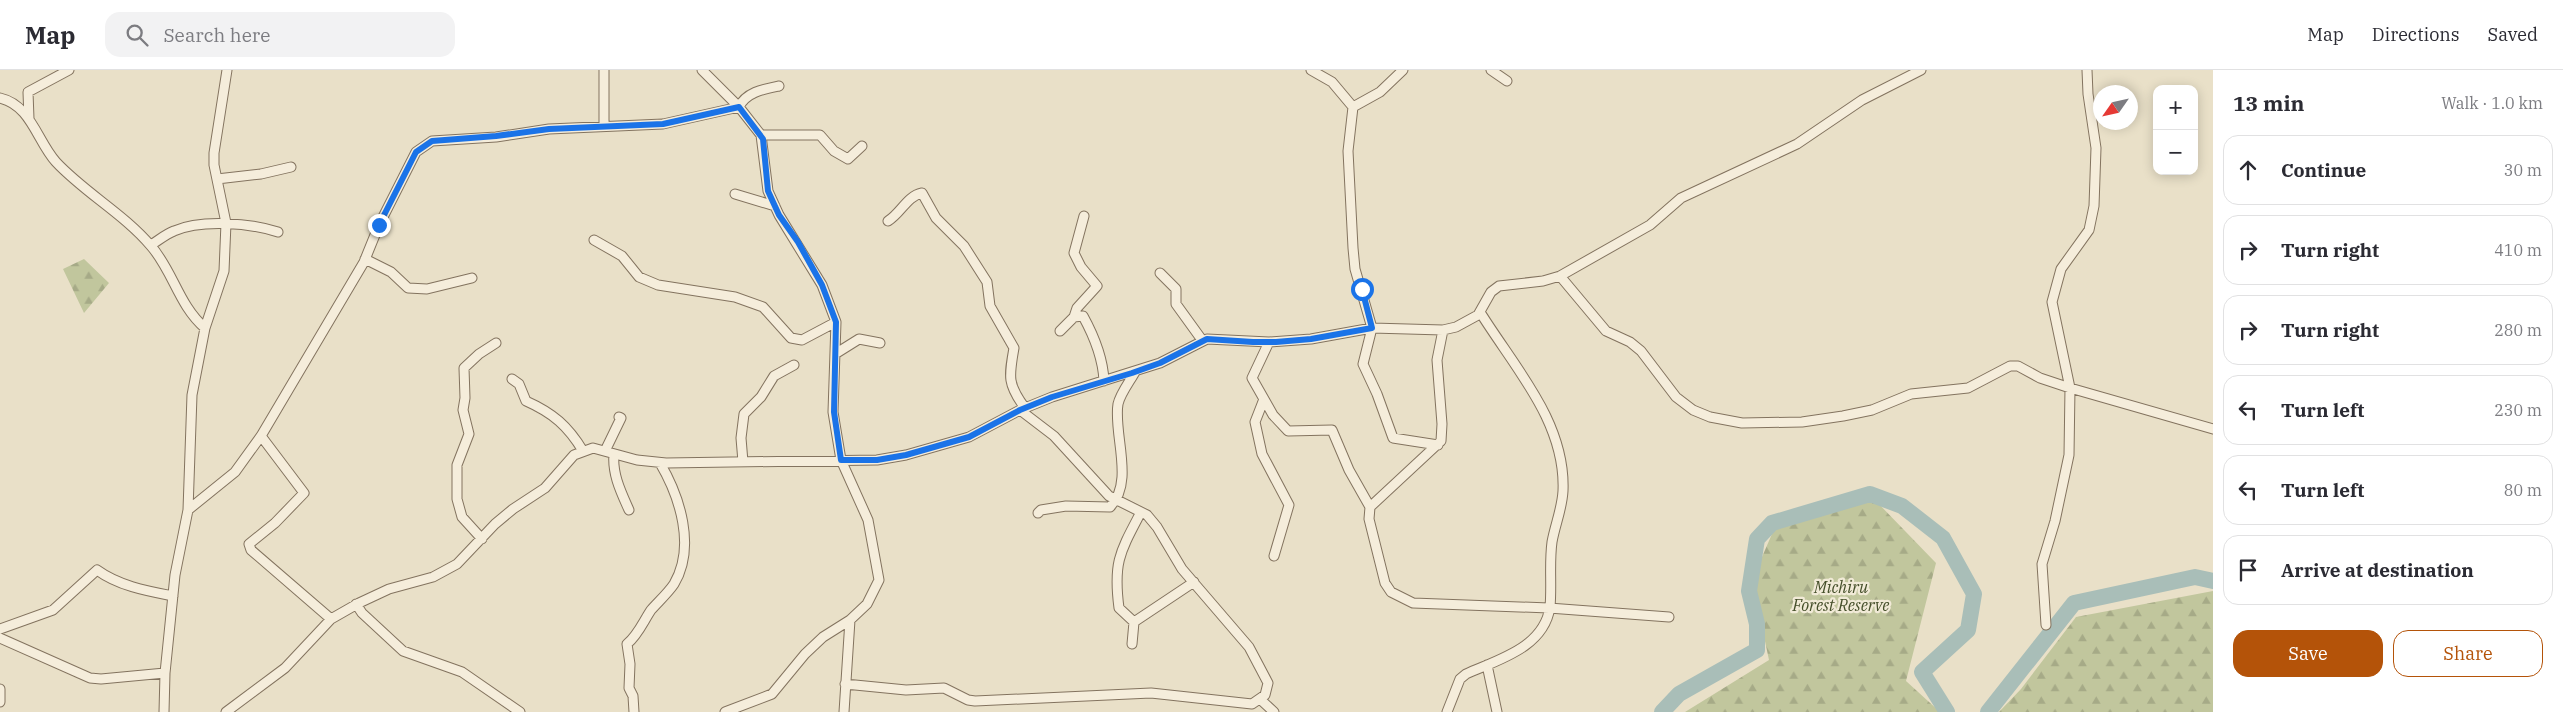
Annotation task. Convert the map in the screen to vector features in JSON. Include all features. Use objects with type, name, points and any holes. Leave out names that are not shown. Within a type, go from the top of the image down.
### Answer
[{"type":"street","points":[[29,120],[28,92],[70,70]]},
{"type":"street","points":[[164,712],[173,596],[188,510],[192,395],[205,328],[224,271],[226,223],[214,153],[227,70]]},
{"type":"street","points":[[604,70],[604,126]]},
{"type":"street","points":[[702,70],[739,107],[761,135],[768,191],[822,285],[836,322],[834,412],[841,460],[868,520],[879,580],[867,604],[850,620],[824,637],[805,654],[772,694],[725,712]]},
{"type":"street","points":[[1311,70],[1332,82],[1353,107],[1348,151],[1353,248],[1355,270],[1372,328],[1363,364],[1377,394],[1393,438],[1438,445]]},
{"type":"street","points":[[1353,107],[1380,92],[1403,70]]},
{"type":"street","points":[[1491,70],[1507,81]]},
{"type":"street","points":[[226,712],[285,668],[331,620],[356,604],[389,589],[441,574],[457,564],[513,509],[545,488],[574,455],[583,451],[594,448],[660,463],[877,460],[906,455],[969,437],[1022,409],[1052,397],[1160,363],[1202,340],[1213,338],[1269,342],[1311,339],[1372,328],[1443,330],[1465,323],[1480,312],[1491,292],[1499,286],[1543,281],[1560,276],[1650,225],[1681,198],[1797,144],[1862,100],[1921,70]]},
{"type":"street","points":[[2046,625],[2042,564],[2055,520],[2069,455],[2070,388],[2052,302],[2061,269],[2089,230],[2094,206],[2096,148],[2088,94],[2087,70]]},
{"type":"street","points":[[739,107],[742,99],[779,86]]},
{"type":"street","points":[[0,98],[16,104],[56,161],[151,246],[192,317],[205,328]]},
{"type":"street","points":[[188,510],[231,476],[261,436],[290,391],[365,259],[400,182],[416,152],[423,145],[432,141],[496,136],[549,129],[663,124],[739,107]]},
{"type":"street","points":[[761,135],[820,134],[834,151],[848,158],[862,146]]},
{"type":"street","points":[[217,179],[261,174],[291,167]]},
{"type":"street","points":[[846,684],[906,690],[944,688],[968,700],[976,701],[1151,693],[1252,704],[1261,700],[1265,695],[1268,683],[1249,647],[1169,550],[1157,527],[1141,512],[1117,500],[1101,489],[1054,436],[1022,409],[1010,382],[1009,374],[1014,348],[990,306],[987,282],[964,246],[936,218],[922,193],[914,195],[896,216],[888,221]]},
{"type":"street","points":[[735,194],[775,206]]},
{"type":"street","points":[[1060,331],[1074,317],[1077,308],[1097,286],[1081,267],[1074,253],[1084,216]]},
{"type":"street","points":[[151,246],[176,230],[226,223],[253,226],[278,232]]},
{"type":"street","points":[[594,240],[622,256],[639,277],[658,285],[734,297],[763,307],[792,338],[802,340],[836,322]]},
{"type":"street","points":[[365,259],[391,272],[408,288],[427,289],[472,278]]},
{"type":"street","points":[[1160,273],[1176,289],[1176,304],[1202,340]]},
{"type":"street","points":[[1560,276],[1606,331],[1635,347],[1676,397],[1693,410],[1710,417],[1742,423],[1802,422],[1843,416],[1872,410],[1911,394],[1968,388],[2010,366],[2018,366],[2040,378],[2070,388],[2213,429]]},
{"type":"street","points":[[1447,712],[1460,679],[1487,664],[1517,651],[1531,642],[1543,628],[1550,608],[1552,542],[1561,508],[1563,489],[1560,449],[1552,428],[1531,390],[1480,312]]},
{"type":"street","points":[[1074,317],[1083,316],[1094,334],[1103,365],[1104,381]]},
{"type":"street","points":[[1370,507],[1441,441],[1442,424],[1437,360],[1443,330]]},
{"type":"street","points":[[835,354],[859,339],[880,342]]},
{"type":"street","points":[[1269,342],[1252,378],[1273,415],[1288,431],[1332,430],[1349,470],[1370,507],[1369,518],[1384,584],[1399,597],[1414,603],[1550,608],[1669,616]]},
{"type":"street","points":[[482,539],[468,526],[458,511],[457,465],[469,434],[463,410],[465,398],[464,368],[478,354],[496,344]]},
{"type":"street","points":[[743,462],[741,438],[744,414],[761,397],[774,376],[794,365]]},
{"type":"street","points":[[1038,513],[1041,510],[1066,506],[1110,507],[1117,500],[1122,482],[1118,403],[1134,372]]},
{"type":"street","points":[[512,379],[519,384],[526,401],[558,418],[572,432],[583,451]]},
{"type":"street","points":[[1264,399],[1255,422],[1262,454],[1289,505],[1274,556]]},
{"type":"street","points":[[620,417],[610,452],[617,480],[629,510]]},
{"type":"street","points":[[261,436],[304,494],[276,523],[250,544],[251,550],[331,620]]},
{"type":"street","points":[[634,712],[633,696],[629,688],[630,664],[627,644],[636,636],[638,629],[648,614],[674,585],[682,564],[682,520],[672,483],[660,463]]},
{"type":"street","points":[[1134,622],[1119,608],[1116,581],[1120,552],[1141,512]]},
{"type":"street","points":[[0,629],[53,610],[97,570],[108,578],[147,591],[173,596]]},
{"type":"street","points":[[1134,622],[1194,582]]},
{"type":"street","points":[[356,604],[362,613],[404,651],[462,672],[520,712]]},
{"type":"street","points":[[844,712],[850,620]]},
{"type":"street","points":[[1132,644],[1134,622]]},
{"type":"street","points":[[0,638],[90,678],[101,679],[166,672]]},
{"type":"street","points":[[1487,664],[1497,712]]},
{"type":"street","points":[[0,690],[2,712]]},
{"type":"street","points":[[1261,700],[1274,712]]},
{"type":"green space","points":[[84,259],[109,283],[84,313],[63,269]]},
{"type":"green space","name":"Michiru Forest Reserve","points":[[1875,500],[1936,563],[1906,681],[1940,712],[1685,712],[1769,660],[1752,580],[1775,527]]},
{"type":"green space","points":[[2213,591],[2213,712],[1999,712],[2021,689],[2076,617]]},
{"type":"waterway","points":[[1662,712],[1679,694],[1757,650],[1757,624],[1749,591],[1757,539],[1772,523],[1870,494],[1902,506],[1943,538],[1974,594],[1968,630],[1922,672],[1947,712]]},
{"type":"waterway","points":[[1988,712],[2074,603],[2195,577],[2213,581]]},
{"type":"route","points":[[379,225],[416,152],[423,145],[432,141],[496,136],[549,129],[663,124],[739,107],[763,139],[768,191],[779,215],[798,242],[822,285],[836,322],[834,412],[841,460],[877,460],[906,455],[969,437],[1020,410],[1052,397],[1160,363],[1207,339],[1221,338],[1253,342],[1276,342],[1311,339],[1372,328],[1362,289]]}]
